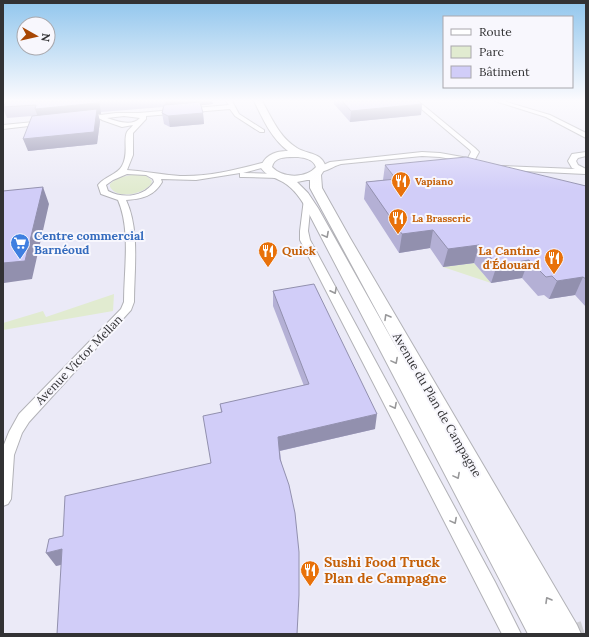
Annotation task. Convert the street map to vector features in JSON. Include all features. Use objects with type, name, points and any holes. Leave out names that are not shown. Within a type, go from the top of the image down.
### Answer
[{"type":"main road","points":[[262,131],[268,144],[270,161],[291,154],[313,164]]},
{"type":"main road","points":[[274,131],[277,137],[287,147],[313,164]]},
{"type":"main road","name":"Avenue du Plan de Campagne","points":[[270,161],[268,171],[296,186],[308,200],[542,634]]},
{"type":"main road","points":[[281,177],[304,178],[313,164]]},
{"type":"main road","name":"Avenue du Plan de Campagne","points":[[313,164],[316,188],[343,238],[568,634]]},
{"type":"street","points":[[120,174],[130,159],[130,133],[128,131]]},
{"type":"street","points":[[313,164],[330,164],[422,154],[440,155],[474,162],[475,152],[473,149],[451,131]]},
{"type":"street","points":[[576,131],[586,136]]},
{"type":"street","points":[[542,170],[564,166],[572,161],[575,156],[586,154]]},
{"type":"street","points":[[130,159],[141,172]]},
{"type":"street","points":[[313,164],[333,160],[358,160]]},
{"type":"street","points":[[186,178],[156,186],[152,190],[136,196],[121,198],[108,195],[102,189],[102,185],[107,180],[120,174],[141,172],[163,177],[186,178],[217,175],[252,169],[270,161]]},
{"type":"street","points":[[572,161],[576,166],[586,172]]},
{"type":"street","points":[[495,166],[514,169],[586,172]]},
{"type":"street","points":[[153,175],[157,178],[158,182],[156,186]]},
{"type":"street","points":[[217,175],[281,177]]},
{"type":"street","name":"Avenue Victor Mellan","points":[[3,499],[6,455],[24,418],[126,310],[129,302],[128,216],[131,204],[136,196]]},
{"type":"street","name":"Avenue Victor Mellan","points":[[121,198],[128,216]]},
{"type":"street","points":[[308,200],[304,231],[305,240],[330,285],[512,634]]},
{"type":"shaded area","points":[[3,131],[586,131],[586,634],[3,634]]},
{"type":"green space","points":[[136,174],[147,176],[152,181],[151,184],[142,191],[130,194],[119,193],[110,187],[110,184],[117,178]]},
{"type":"green space","points":[[474,263],[491,283],[443,267]]},
{"type":"green space","points":[[114,294],[113,311],[3,330],[3,323],[43,311],[46,317]]},
{"type":"building","points":[[26,131],[94,131],[94,132],[23,139]]},
{"type":"building","points":[[466,157],[586,186],[586,279],[583,277],[557,281],[552,276],[546,277],[529,260],[497,265],[479,245],[448,249],[433,230],[402,234],[366,182],[396,179],[385,165]]},
{"type":"building","points":[[43,187],[25,261],[3,263],[3,191]]},
{"type":"building","points":[[314,284],[377,414],[278,437],[280,459],[289,485],[295,513],[299,552],[297,634],[57,634],[62,549],[46,553],[49,539],[63,536],[65,496],[211,463],[203,416],[222,412],[220,404],[309,384],[273,291]]},
{"type":"tunnel","points":[[568,634],[586,628]]},
{"type":"place","name":"Vapiano","points":[[401,198]]},
{"type":"place","name":"La Brasserie","points":[[398,235]]},
{"type":"place","name":"Centre commercial Barnéoud","points":[[20,260]]},
{"type":"place","name":"Quick","points":[[268,268]]},
{"type":"place","name":"La Cantine d'Édouard","points":[[554,275]]},
{"type":"place","name":"Sushi Food Truck Plan de Campagne","points":[[310,587]]}]
